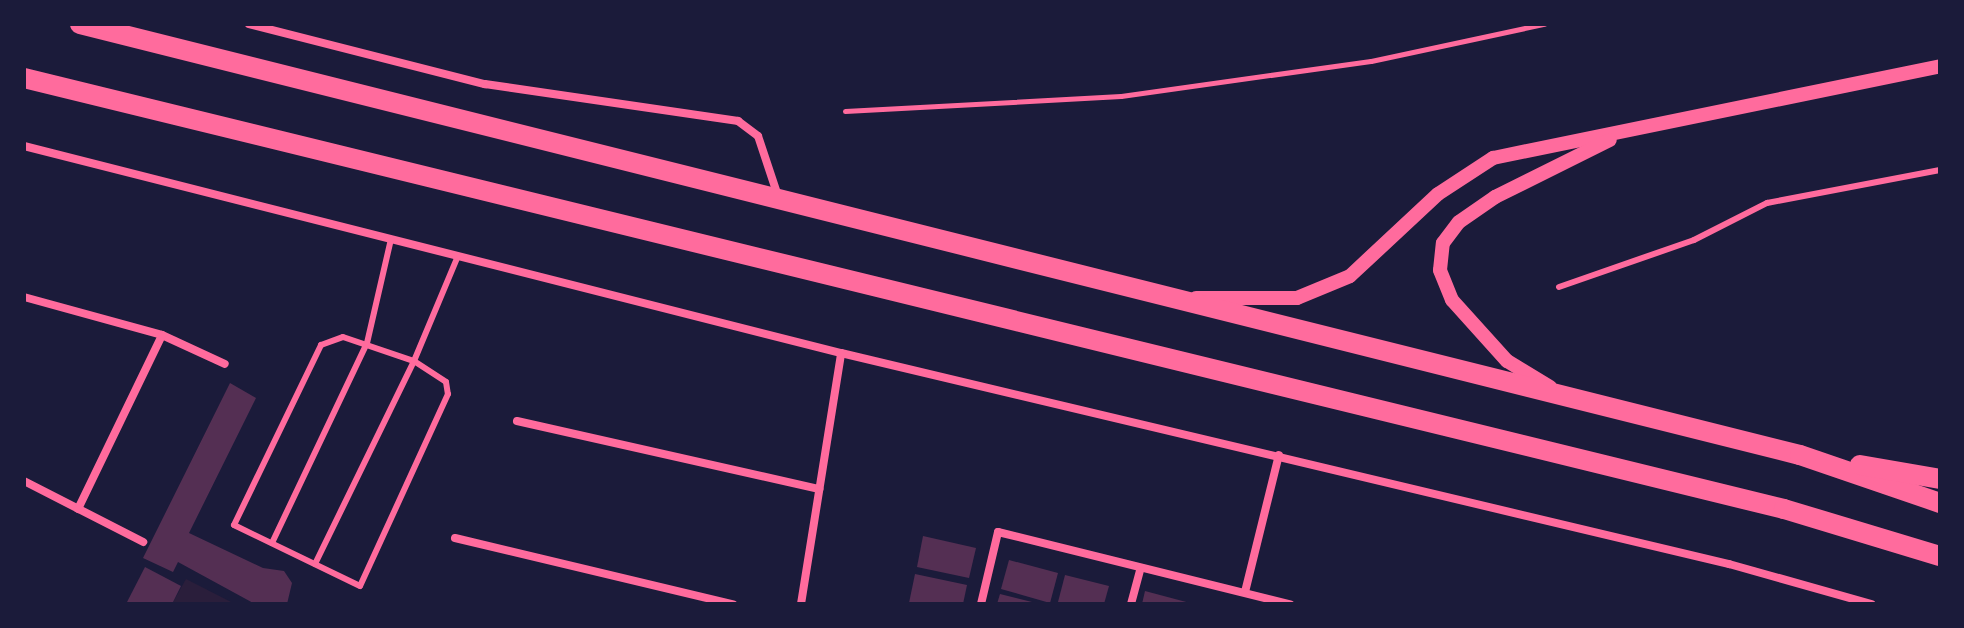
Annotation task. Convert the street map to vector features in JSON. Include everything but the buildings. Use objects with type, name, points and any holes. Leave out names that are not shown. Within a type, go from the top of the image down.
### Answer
[{"type":"main road","points":[[80,24],[779,202],[1800,455],[1940,479]]},
{"type":"main road","points":[[24,78],[1784,509],[1940,556]]},
{"type":"main road","points":[[1800,455],[1940,503]]},
{"type":"street","points":[[249,24],[485,84],[738,121],[758,136],[779,202]]},
{"type":"street","points":[[1167,298],[1297,298],[1350,276],[1438,194],[1493,158],[1940,66]]},
{"type":"street","points":[[1562,395],[1507,361],[1473,329],[1452,300],[1440,270],[1443,243],[1459,222],[1495,197],[1621,134]]},
{"type":"street","points":[[24,146],[841,353],[1729,564],[1871,604]]},
{"type":"street","points":[[24,297],[162,335],[225,364]]},
{"type":"street","points":[[78,509],[162,335]]},
{"type":"street","points":[[801,604],[841,353]]},
{"type":"street","points":[[517,421],[819,489]]},
{"type":"street","points":[[1245,592],[1279,455]]},
{"type":"street","points":[[24,481],[143,542]]},
{"type":"street","points":[[981,604],[998,532],[1140,570],[1245,592],[1262,601],[1290,604]]},
{"type":"street","points":[[455,538],[733,604]]},
{"type":"street","points":[[1131,604],[1140,570]]},
{"type":"lane","points":[[1559,287],[1694,240],[1767,203],[1940,170]]},
{"type":"lane","points":[[272,543],[367,343],[391,239]]},
{"type":"lane","points":[[315,564],[414,361],[458,256]]},
{"type":"lane","points":[[343,337],[367,343],[414,361],[446,382],[448,394],[360,586],[234,525],[321,345],[343,337]]},
{"type":"path","points":[[845,111],[1121,96],[1371,61],[1544,24]]},
{"type":"shaded area","points":[[186,579],[235,604],[172,604]]}]
